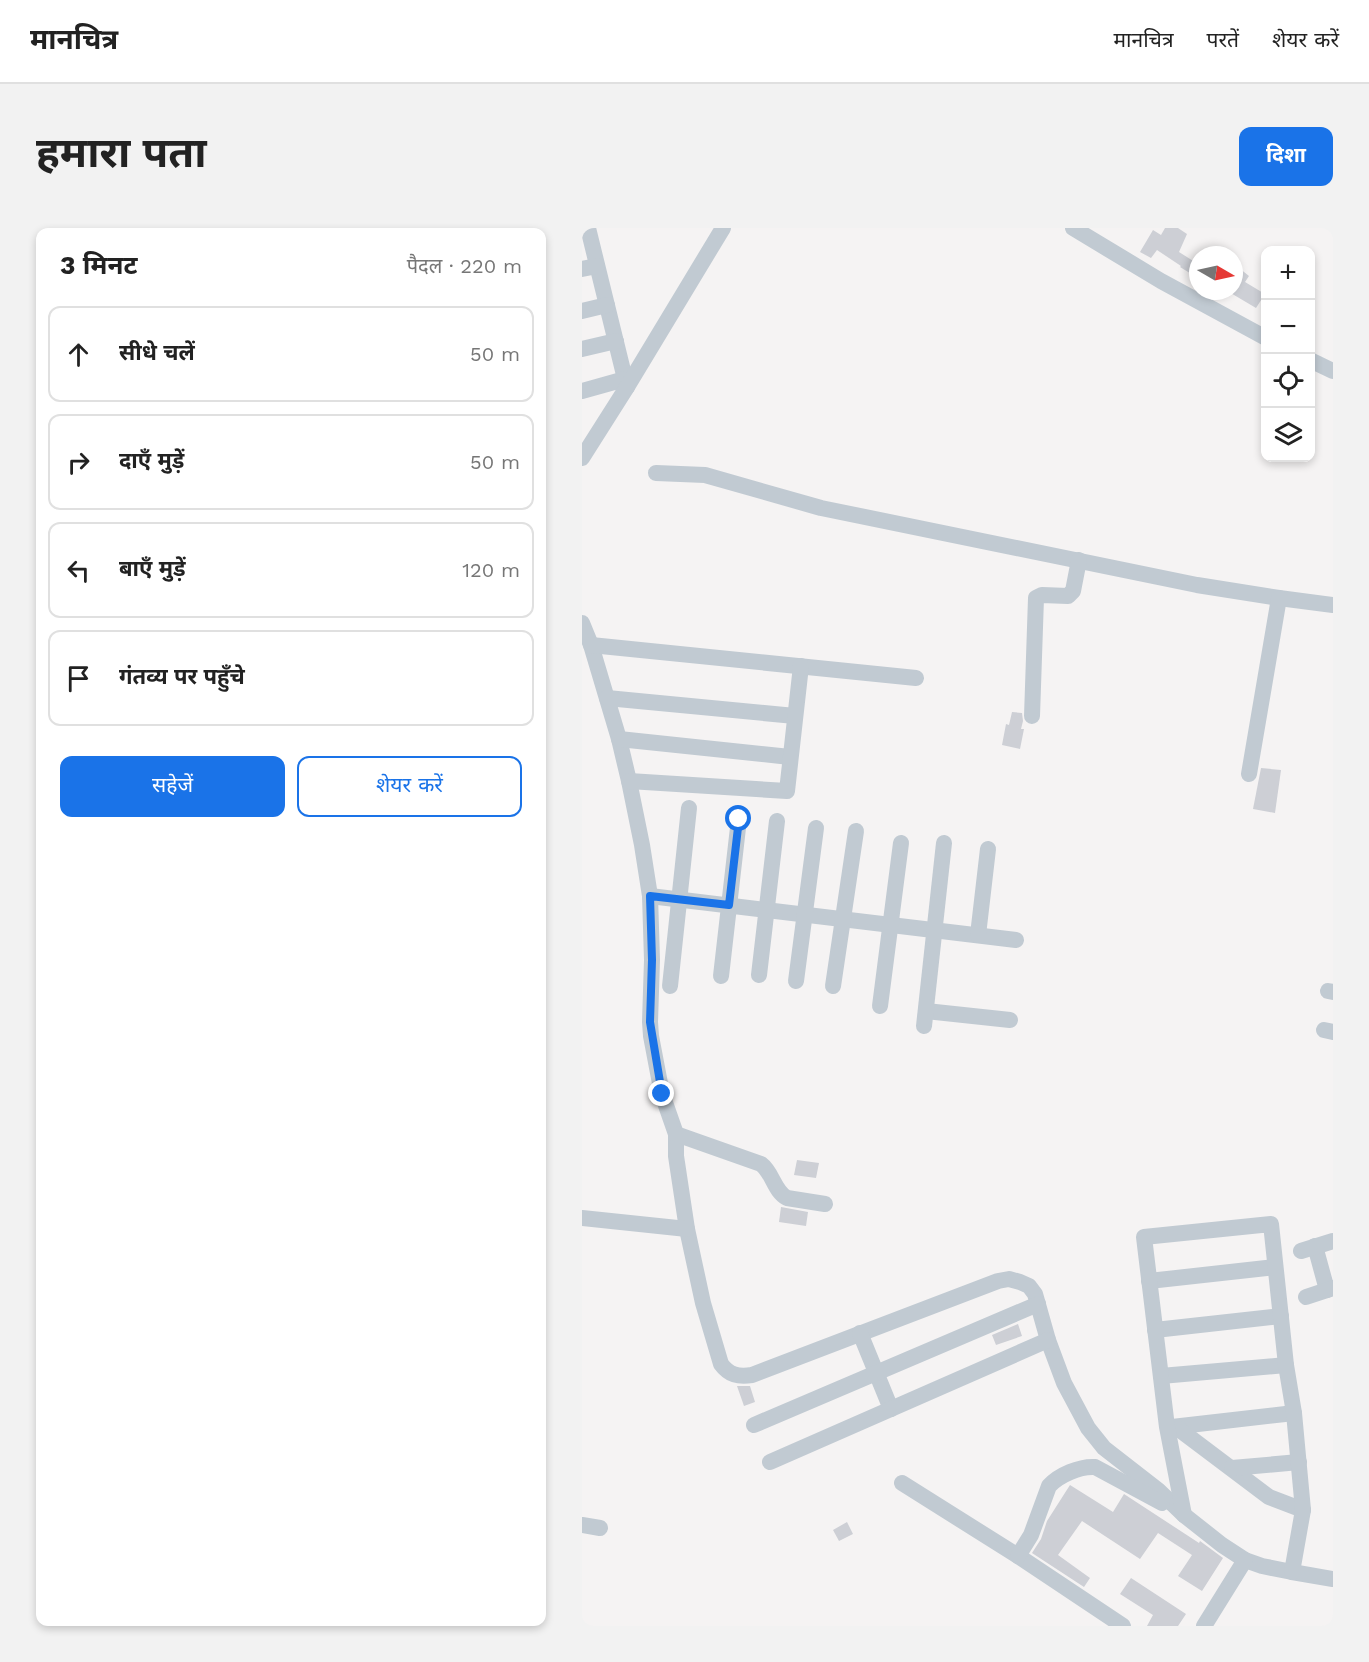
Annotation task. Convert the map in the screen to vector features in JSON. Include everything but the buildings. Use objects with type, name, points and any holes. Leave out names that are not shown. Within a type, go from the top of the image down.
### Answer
[{"type":"street","points":[[582,230],[588,228],[590,267],[607,305],[626,383]]},
{"type":"street","points":[[582,458],[723,228]]},
{"type":"street","points":[[1073,228],[1161,281],[1261,335]]},
{"type":"street","points":[[582,311],[607,305]]},
{"type":"street","points":[[582,349],[616,341]]},
{"type":"street","points":[[1315,362],[1333,371]]},
{"type":"street","points":[[582,391],[626,383]]},
{"type":"street","points":[[582,432],[601,429]]},
{"type":"street","points":[[656,473],[705,475],[820,508],[1197,585],[1333,605]]},
{"type":"street","points":[[1032,716],[1036,598],[1042,595],[1068,596],[1073,591],[1079,560]]},
{"type":"street","points":[[1249,774],[1279,598]]},
{"type":"street","points":[[582,623],[591,645],[619,739],[642,845],[650,896],[652,960],[650,1022],[662,1094],[676,1134],[676,1156],[687,1229],[704,1303],[722,1364],[736,1376],[752,1375],[998,1281],[1020,1282],[1035,1294],[1048,1340],[1064,1383],[1095,1439],[1104,1448],[1158,1490],[1184,1515],[1245,1560],[1262,1566],[1333,1579]]},
{"type":"street","points":[[591,645],[916,678]]},
{"type":"street","points":[[629,781],[787,791],[801,666]]},
{"type":"street","points":[[607,698],[795,716]]},
{"type":"street","points":[[619,739],[790,757]]},
{"type":"street","points":[[670,986],[689,808]]},
{"type":"street","points":[[721,976],[739,819]]},
{"type":"street","points":[[759,975],[777,821]]},
{"type":"street","points":[[796,981],[816,828]]},
{"type":"street","points":[[833,986],[856,831]]},
{"type":"street","points":[[880,1006],[901,843]]},
{"type":"street","points":[[945,843],[925,1018],[1010,1020]]},
{"type":"street","points":[[978,935],[988,849]]},
{"type":"street","points":[[650,896],[1016,940]]},
{"type":"street","points":[[676,1134],[761,1164],[770,1174],[782,1195],[787,1198],[825,1204]]},
{"type":"street","points":[[582,1218],[687,1229]]},
{"type":"street","points":[[1184,1515],[1172,1427],[1161,1376],[1144,1237],[1271,1224],[1286,1365],[1294,1413],[1303,1510],[1292,1572]]},
{"type":"street","points":[[1306,1297],[1330,1289],[1308,1249],[1333,1241]]},
{"type":"street","points":[[1149,1281],[1275,1267]]},
{"type":"street","points":[[754,1425],[1038,1304]]},
{"type":"street","points":[[1155,1330],[1281,1316]]},
{"type":"street","points":[[860,1333],[891,1409]]},
{"type":"street","points":[[770,1462],[1048,1340]]},
{"type":"street","points":[[1161,1376],[1286,1365]]},
{"type":"street","points":[[1172,1427],[1294,1413]]},
{"type":"street","points":[[1172,1427],[1232,1468],[1269,1497],[1303,1510]]},
{"type":"street","points":[[1232,1468],[1299,1462]]},
{"type":"street","points":[[1018,1556],[1031,1535],[1049,1486],[1054,1480],[1086,1466],[1095,1467],[1184,1515]]},
{"type":"street","points":[[902,1483],[1123,1626]]},
{"type":"street","points":[[582,1525],[600,1528]]},
{"type":"street","points":[[1204,1626],[1245,1560]]},
{"type":"route","points":[[662,1094],[650,1022],[652,960],[650,896],[729,905],[739,819]]}]
